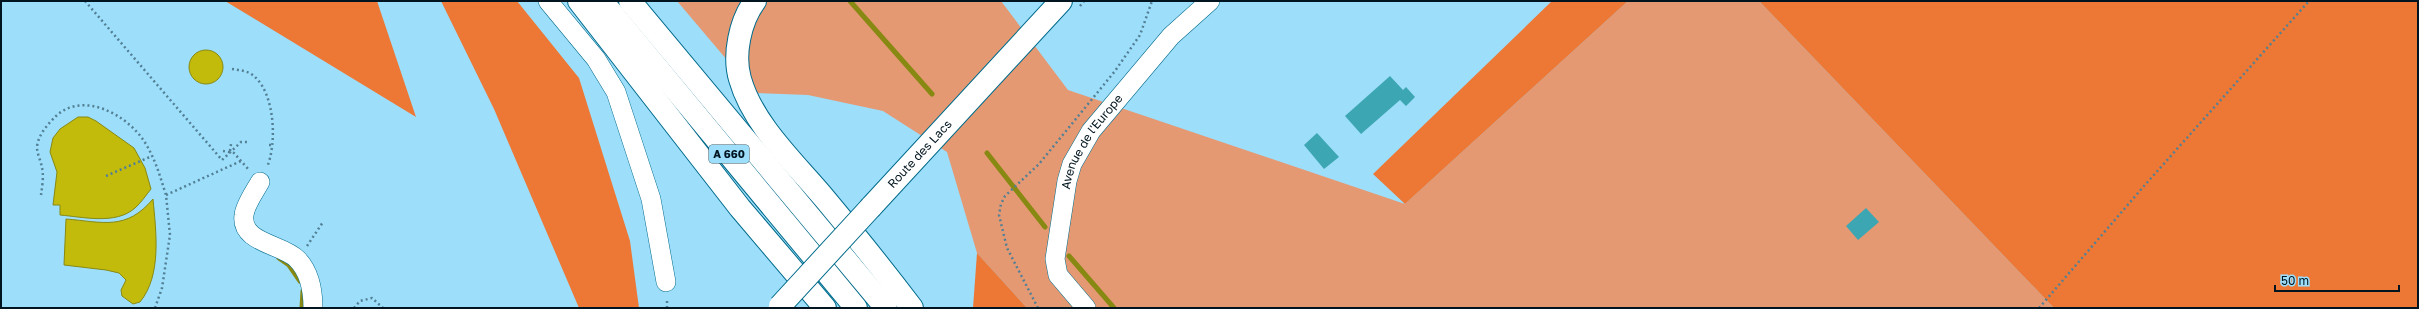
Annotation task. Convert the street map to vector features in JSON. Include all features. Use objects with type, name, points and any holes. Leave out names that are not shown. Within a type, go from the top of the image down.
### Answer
[{"type":"main road","points":[[579,1],[736,202],[825,308]]},
{"type":"main road","name":"A 660","points":[[602,1],[856,308]]},
{"type":"main road","points":[[755,1],[744,21],[739,41],[738,61],[740,78],[746,96],[766,127],[877,262],[912,308]]},
{"type":"main road","name":"Route des Lacs","points":[[780,307],[1061,1]]},
{"type":"main road","points":[[637,9],[886,308]]},
{"type":"street","points":[[548,1],[596,59],[616,92],[651,199],[666,282]]},
{"type":"street","name":"Avenue de l'Europe","points":[[1086,308],[1058,275],[1055,259],[1067,181],[1072,164],[1091,131],[1171,36],[1210,1]]},
{"type":"street","points":[[260,182],[244,215],[245,226],[252,236],[264,244],[280,247],[297,259],[307,273],[313,291],[313,308]]},
{"type":"path","points":[[85,1],[222,160],[241,142],[249,142]]},
{"type":"path","points":[[1038,308],[1007,248],[999,215],[1005,196],[1026,178],[1115,71],[1133,46],[1152,1]]},
{"type":"path","points":[[2039,308],[2144,186],[2309,1]]},
{"type":"path","points":[[223,151],[234,154],[260,182],[268,166],[274,145],[273,119],[263,88],[255,77],[244,70],[232,68]]},
{"type":"path","points":[[41,196],[43,170],[37,146],[45,126],[61,112],[78,104],[100,107],[131,125],[144,141],[152,156],[166,195],[170,235],[162,288],[155,308]]},
{"type":"path","points":[[230,152],[231,144]]},
{"type":"path","points":[[269,144],[274,145]]},
{"type":"path","points":[[106,176],[152,156]]},
{"type":"path","points":[[166,195],[241,161]]},
{"type":"path","points":[[297,259],[323,222]]},
{"type":"path","points":[[354,308],[360,301],[372,298],[383,308]]},
{"type":"shaded area","points":[[225,1],[377,1],[416,117]]},
{"type":"shaded area","points":[[441,1],[517,1],[579,78],[630,241],[639,308],[579,308],[494,109]]},
{"type":"shaded area","points":[[677,1],[1001,1],[1068,90],[1405,204],[1628,1],[1759,1],[2054,308],[1027,308],[977,253],[947,152],[883,111],[808,95],[755,93]]},
{"type":"shaded area","points":[[1552,1],[1628,1],[1405,204],[1373,174]]},
{"type":"shaded area","points":[[1759,1],[2418,1],[2418,308],[2054,308]]},
{"type":"shaded area","points":[[203,50],[209,50],[213,51],[220,57],[223,67],[222,74],[216,81],[209,84],[203,84],[199,83],[192,77],[189,70],[189,64],[190,60],[196,53]]},
{"type":"shaded area","points":[[78,117],[88,117],[96,121],[134,148],[145,168],[151,189],[135,208],[127,213],[118,217],[99,219],[60,215],[60,205],[53,205],[57,172],[50,152],[53,138],[60,129]]},
{"type":"shaded area","points":[[153,199],[156,239],[155,266],[147,291],[140,302],[133,304],[122,296],[121,290],[126,280],[119,273],[64,265],[66,219],[103,222],[123,220],[133,216],[143,209]]},
{"type":"shaded area","points":[[977,253],[1027,308],[973,308]]},
{"type":"building","points":[[1390,76],[1403,90],[1406,87],[1415,97],[1406,106],[1400,100],[1361,134],[1345,116]]},
{"type":"building","points":[[1317,133],[1339,157],[1324,169],[1304,145]]},
{"type":"building","points":[[1866,208],[1879,222],[1858,240],[1846,226]]},
{"type":"waterway","points":[[850,1],[932,94]]},
{"type":"waterway","points":[[987,153],[1045,227]]},
{"type":"waterway","points":[[1069,256],[1114,308]]},
{"type":"waterway","points":[[279,258],[289,265],[300,281]]},
{"type":"waterway","points":[[302,308],[303,291]]}]
